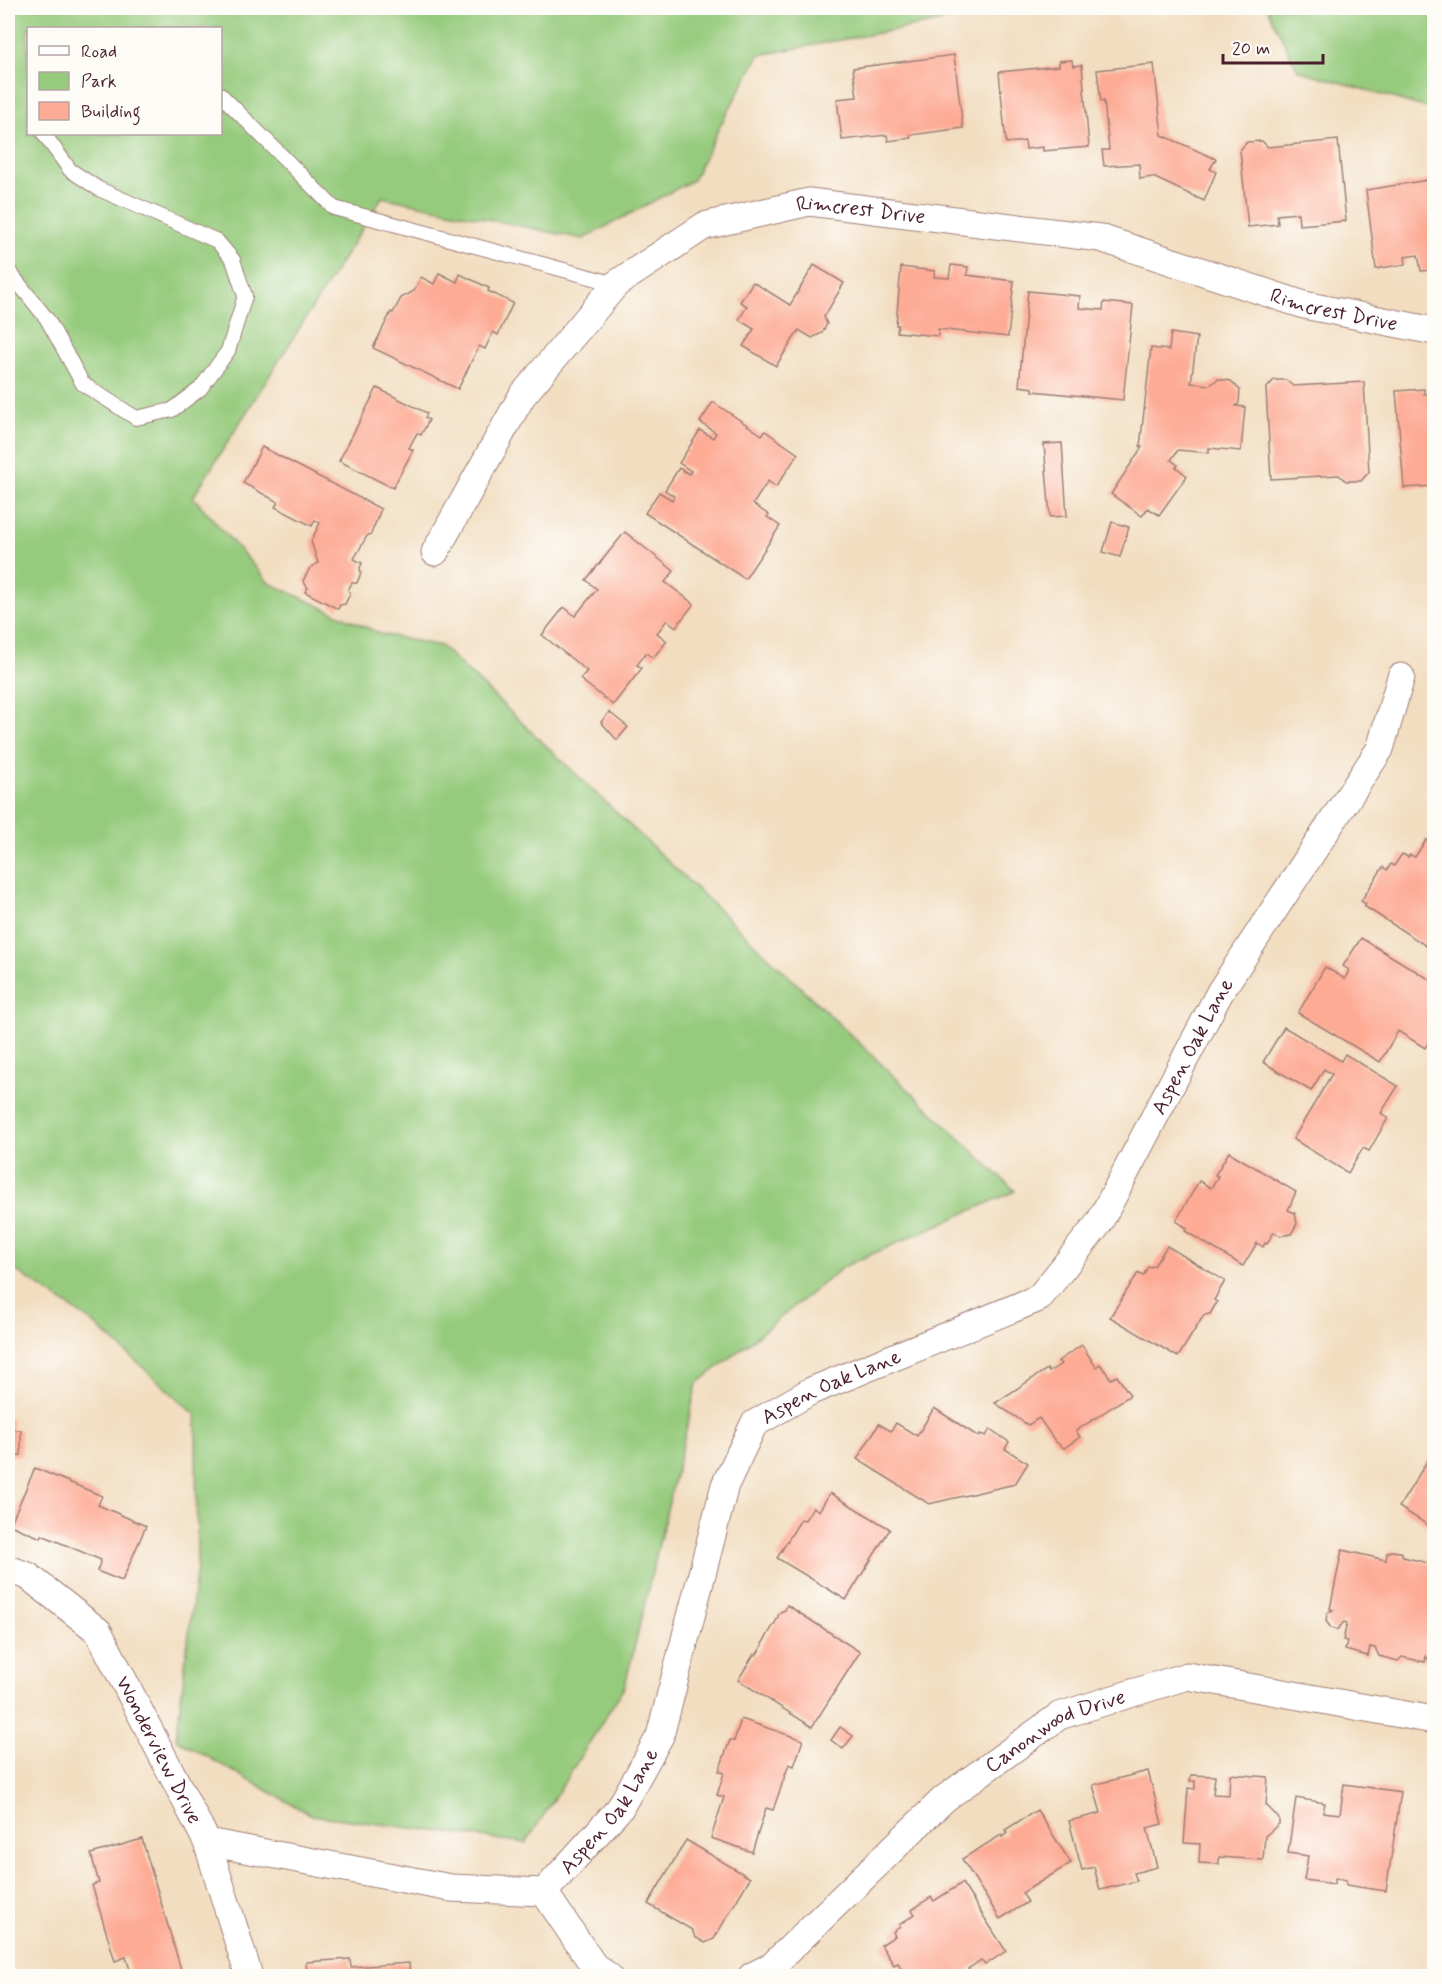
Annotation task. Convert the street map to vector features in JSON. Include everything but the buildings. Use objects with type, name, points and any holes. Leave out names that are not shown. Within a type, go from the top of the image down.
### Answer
[{"type":"street","name":"Rimcrest Drive","points":[[435,552],[522,396],[616,284],[704,226],[809,202],[1100,238],[1304,306],[1434,331]]},
{"type":"street","name":"Aspen Oak Lane","points":[[207,1842],[451,1888],[544,1892],[620,1808],[660,1736],[725,1485],[754,1424],[811,1390],[1039,1298],[1099,1223],[1220,992],[1380,749],[1401,677]]},
{"type":"street","name":"Wonderview Drive","points":[[8,1569],[28,1576],[98,1631],[207,1842],[249,1977]]},
{"type":"street","name":"Canonwood Drive","points":[[752,1977],[772,1966],[944,1799],[1059,1716],[1187,1676],[1434,1720]]},
{"type":"street","points":[[544,1892],[594,1966],[608,1977]]},
{"type":"lane","points":[[222,96],[334,208],[616,284]]},
{"type":"lane","points":[[8,270],[47,319],[83,384],[136,418],[172,410],[200,389],[228,351],[245,296],[233,260],[217,240],[99,189],[70,170],[45,135]]},
{"type":"green space","points":[[8,8],[1051,8],[954,19],[759,55],[693,180],[583,239],[382,197],[193,497],[269,583],[381,634],[441,646],[1015,1191],[845,1266],[697,1384],[625,1686],[526,1843],[311,1815],[176,1739],[197,1567],[196,1415],[92,1322],[8,1265]]},
{"type":"green space","points":[[1267,8],[1434,8],[1434,110],[1298,70]]}]
